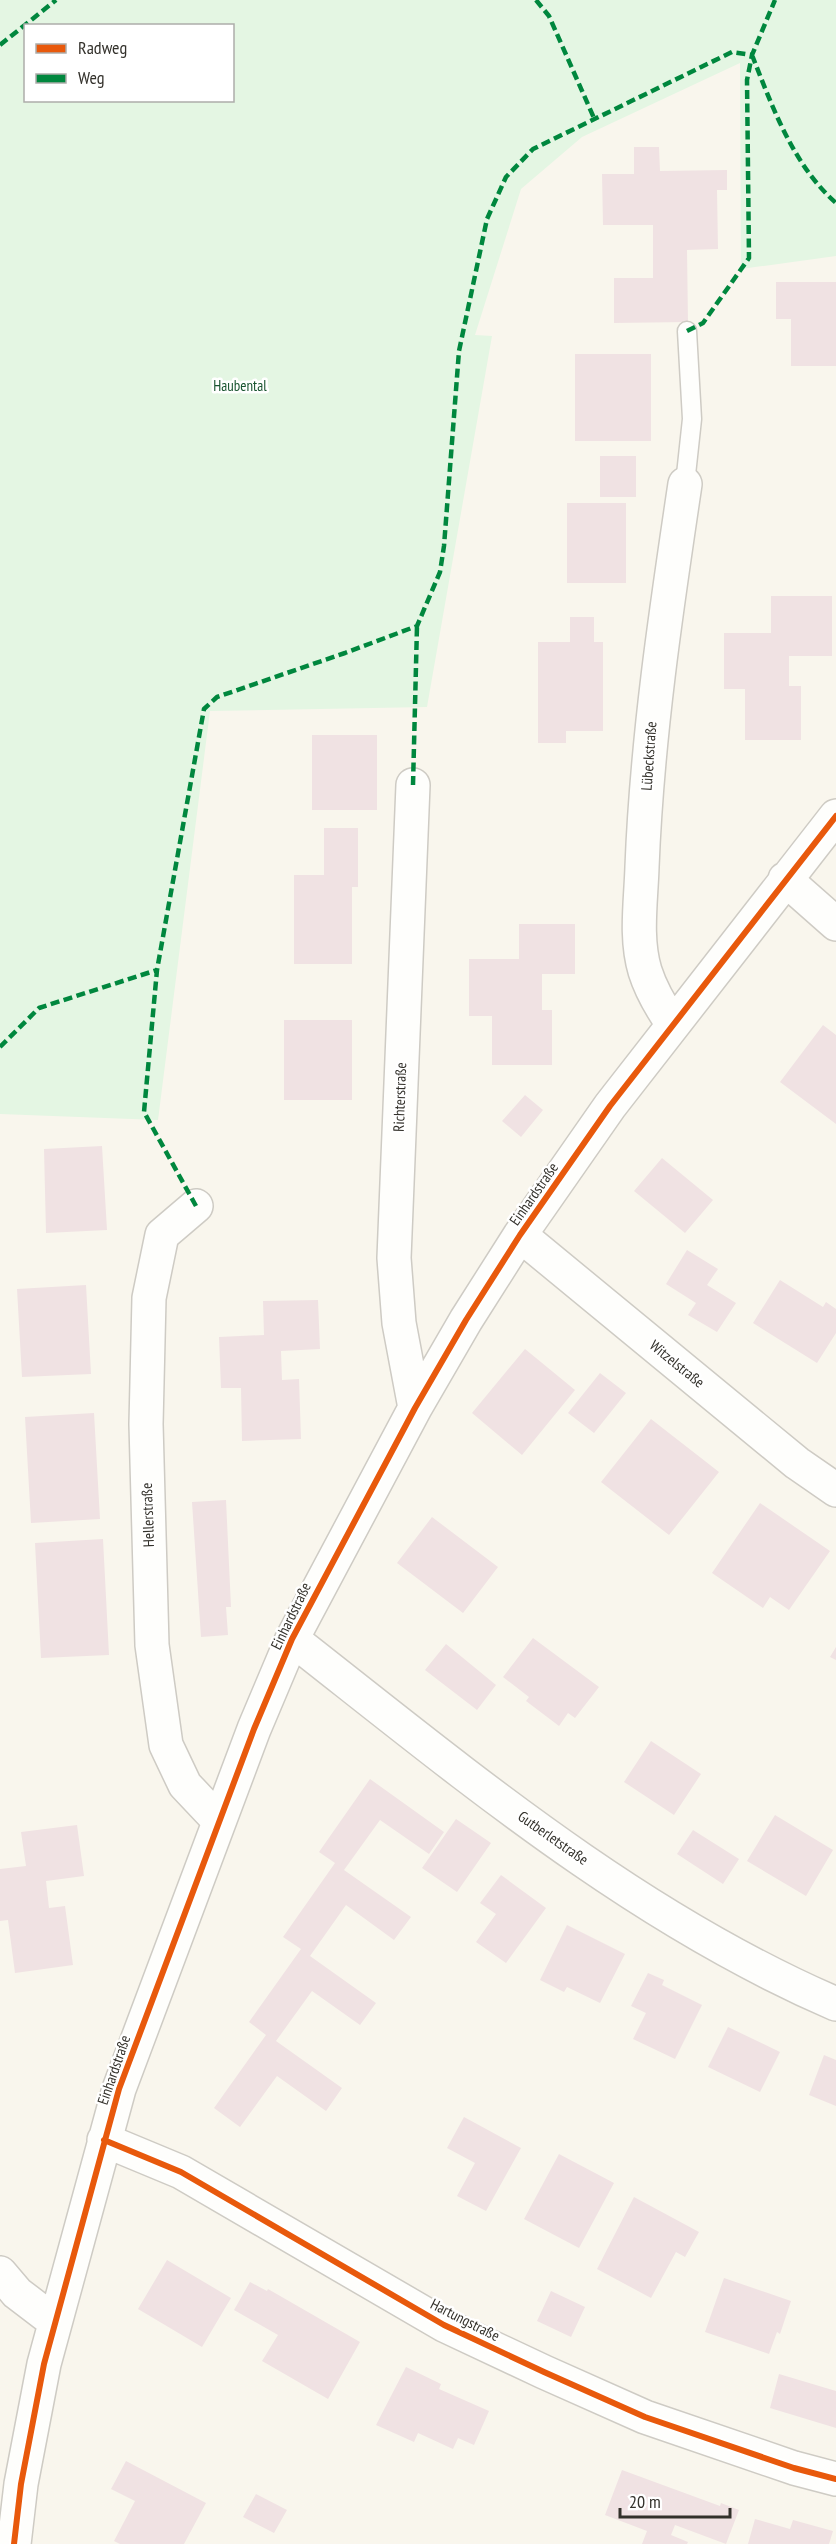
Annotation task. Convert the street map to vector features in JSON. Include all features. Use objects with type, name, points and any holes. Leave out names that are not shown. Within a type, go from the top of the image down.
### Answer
[{"type":"street","name":"Lübeckstraße","points":[[672,1023],[657,999],[645,971],[640,941],[643,834],[652,717],[685,484]]},
{"type":"street","name":"Richterstraße","points":[[413,785],[394,1258],[399,1323],[415,1408]]},
{"type":"street","name":"Einhardstraße","points":[[14,2544],[21,2484],[54,2322],[104,2140],[137,2038],[254,1729],[292,1639],[415,1408],[466,1320],[520,1235],[610,1106],[672,1023],[836,816]]},
{"type":"street","points":[[785,879],[836,924]]},
{"type":"street","name":"Hellerstraße","points":[[196,1206],[162,1235],[149,1298],[146,1424],[152,1646],[166,1745],[185,1785],[219,1821]]},
{"type":"street","name":"Witzelstraße","points":[[520,1235],[797,1462],[836,1490]]},
{"type":"street","name":"Gutberletstraße","points":[[292,1639],[468,1777],[557,1843],[650,1905],[776,1978],[836,2004]]},
{"type":"street","name":"Hartungstraße","points":[[104,2140],[181,2172],[444,2325],[544,2372],[645,2417],[794,2468],[836,2479]]},
{"type":"street","points":[[0,2272],[17,2293],[54,2322]]},
{"type":"lane","points":[[685,484],[692,419],[687,331]]},
{"type":"green space","name":"Haubental","points":[[0,0],[836,0],[836,256],[741,269],[740,63],[582,137],[521,189],[475,335],[492,336],[427,707],[210,711],[158,1120],[0,1114]]},
{"type":"building","points":[[634,147],[659,147],[660,171],[727,170],[727,190],[717,190],[718,249],[687,250],[688,322],[614,323],[614,278],[653,278],[653,225],[603,225],[602,174],[634,174]]},
{"type":"building","points":[[776,282],[836,282],[836,366],[791,366],[791,319],[776,319]]},
{"type":"building","points":[[575,354],[651,354],[651,441],[575,441]]},
{"type":"building","points":[[600,456],[636,456],[636,497],[600,497]]},
{"type":"building","points":[[567,503],[626,503],[626,583],[567,583]]},
{"type":"building","points":[[771,596],[832,596],[832,656],[789,656],[789,686],[801,686],[801,740],[745,740],[745,689],[724,689],[724,633],[771,633]]},
{"type":"building","points":[[570,617],[594,617],[594,642],[603,642],[603,731],[566,731],[566,743],[538,743],[538,642],[570,642]]},
{"type":"building","points":[[312,735],[377,735],[377,810],[312,810]]},
{"type":"building","points":[[324,828],[358,828],[358,887],[352,887],[352,964],[294,964],[294,875],[324,875]]},
{"type":"building","points":[[519,924],[575,924],[575,974],[542,974],[542,1010],[552,1010],[552,1065],[492,1065],[492,1016],[469,1016],[469,959],[519,959]]},
{"type":"building","points":[[284,1020],[352,1020],[352,1100],[284,1100]]},
{"type":"building","points":[[823,1025],[836,1035],[836,1124],[780,1082]]},
{"type":"building","points":[[525,1095],[543,1110],[521,1137],[502,1121]]},
{"type":"building","points":[[102,1146],[107,1230],[46,1233],[44,1149]]},
{"type":"building","points":[[662,1158],[713,1200],[685,1233],[634,1191]]},
{"type":"building","points":[[687,1250],[718,1269],[707,1285],[736,1303],[717,1332],[688,1315],[696,1303],[666,1284]]},
{"type":"building","points":[[780,1280],[823,1307],[826,1302],[836,1309],[836,1333],[817,1363],[753,1323]]},
{"type":"building","points":[[86,1285],[91,1374],[22,1377],[17,1289]]},
{"type":"building","points":[[318,1300],[320,1349],[281,1351],[282,1380],[299,1379],[301,1439],[242,1441],[241,1388],[221,1388],[219,1337],[264,1335],[263,1301]]},
{"type":"building","points":[[525,1349],[575,1390],[522,1455],[472,1413]]},
{"type":"building","points":[[600,1373],[626,1393],[594,1433],[568,1413]]},
{"type":"building","points":[[94,1413],[100,1519],[31,1523],[25,1417]]},
{"type":"building","points":[[651,1419],[719,1472],[669,1535],[601,1482]]},
{"type":"building","points":[[226,1500],[231,1607],[226,1607],[228,1635],[201,1637],[192,1502]]},
{"type":"building","points":[[760,1503],[830,1551],[789,1610],[770,1597],[763,1608],[712,1573]]},
{"type":"building","points":[[432,1517],[498,1567],[463,1613],[397,1563]]},
{"type":"building","points":[[103,1539],[109,1655],[41,1658],[35,1543]]},
{"type":"building","points":[[533,1638],[599,1687],[575,1718],[568,1713],[559,1726],[526,1701],[529,1697],[503,1677]]},
{"type":"building","points":[[446,1644],[496,1685],[477,1710],[425,1670]]},
{"type":"building","points":[[836,1647],[836,1660],[830,1657]]},
{"type":"building","points":[[651,1741],[701,1774],[674,1815],[624,1782]]},
{"type":"building","points":[[370,1779],[444,1832],[429,1854],[380,1820],[344,1870],[411,1917],[394,1940],[346,1905],[310,1956],[376,2003],[360,2025],[312,1991],[276,2041],[342,2088],[326,2111],[277,2076],[240,2127],[214,2108],[266,2035],[249,2022],[301,1949],[283,1937],[335,1863],[319,1852]]},
{"type":"building","points":[[775,1815],[833,1850],[806,1896],[747,1861]]},
{"type":"building","points":[[456,1819],[491,1843],[457,1892],[422,1868]]},
{"type":"building","points":[[77,1825],[84,1876],[46,1881],[49,1908],[65,1906],[73,1965],[15,1973],[8,1920],[0,1921],[0,1869],[26,1866],[21,1832]]},
{"type":"building","points":[[693,1830],[739,1859],[723,1884],[677,1854]]},
{"type":"building","points":[[501,1875],[546,1908],[506,1963],[476,1942],[496,1914],[480,1903]]},
{"type":"building","points":[[567,1925],[625,1954],[600,2003],[567,1987],[564,1992],[540,1980]]},
{"type":"building","points":[[648,1973],[664,1980],[662,1985],[702,2005],[675,2059],[633,2039],[646,2013],[631,2006]]},
{"type":"building","points":[[728,2027],[780,2052],[760,2092],[708,2067]]},
{"type":"building","points":[[824,2055],[836,2060],[836,2106],[809,2095]]},
{"type":"building","points":[[464,2117],[521,2148],[486,2211],[457,2196],[475,2163],[447,2148]]},
{"type":"building","points":[[559,2154],[614,2183],[579,2248],[524,2219]]},
{"type":"building","points":[[634,2197],[699,2232],[685,2257],[676,2252],[651,2298],[597,2269]]},
{"type":"building","points":[[167,2260],[231,2298],[202,2347],[138,2309]]},
{"type":"building","points":[[724,2278],[791,2301],[780,2334],[777,2332],[769,2354],[705,2332]]},
{"type":"building","points":[[250,2282],[267,2291],[268,2289],[360,2342],[328,2399],[262,2361],[278,2335],[234,2310]]},
{"type":"building","points":[[551,2291],[585,2307],[571,2337],[537,2321]]},
{"type":"building","points":[[406,2367],[441,2384],[439,2389],[489,2411],[474,2445],[458,2438],[453,2449],[418,2433],[414,2442],[376,2425]]},
{"type":"building","points":[[779,2374],[836,2391],[836,2428],[770,2408]]},
{"type":"building","points":[[126,2461],[206,2503],[184,2544],[120,2544],[114,2541],[135,2501],[111,2489]]},
{"type":"building","points":[[622,2470],[720,2506],[721,2503],[739,2510],[726,2544],[675,2525],[671,2535],[688,2542],[687,2544],[642,2544],[647,2531],[605,2515]]},
{"type":"building","points":[[256,2494],[287,2510],[274,2533],[243,2517]]},
{"type":"building","points":[[755,2519],[790,2529],[793,2520],[833,2531],[829,2544],[748,2544]]},
{"type":"marked path","points":[[26,24],[56,0]]},
{"type":"marked path","points":[[536,0],[549,16],[594,118]]},
{"type":"marked path","points":[[196,1206],[144,1112],[157,970],[204,709],[217,697],[417,626],[440,572],[444,546],[459,351],[487,219],[506,177],[533,149],[732,52],[752,55],[775,0]]},
{"type":"marked path","points":[[0,45],[24,26]]},
{"type":"marked path","points":[[752,55],[785,134],[808,171],[836,203]]},
{"type":"marked path","points":[[687,331],[703,323],[749,258],[747,80],[752,55]]},
{"type":"marked path","points":[[413,785],[417,626]]},
{"type":"marked path","points":[[0,1047],[39,1008],[157,970]]},
{"type":"cycle path","points":[[14,2544],[21,2484],[44,2364],[119,2089],[254,1729],[292,1639],[415,1408],[466,1320],[520,1235],[610,1106],[836,816]]},
{"type":"cycle path","points":[[104,2140],[181,2172],[444,2325],[544,2372],[645,2417],[794,2468],[836,2479]]}]
